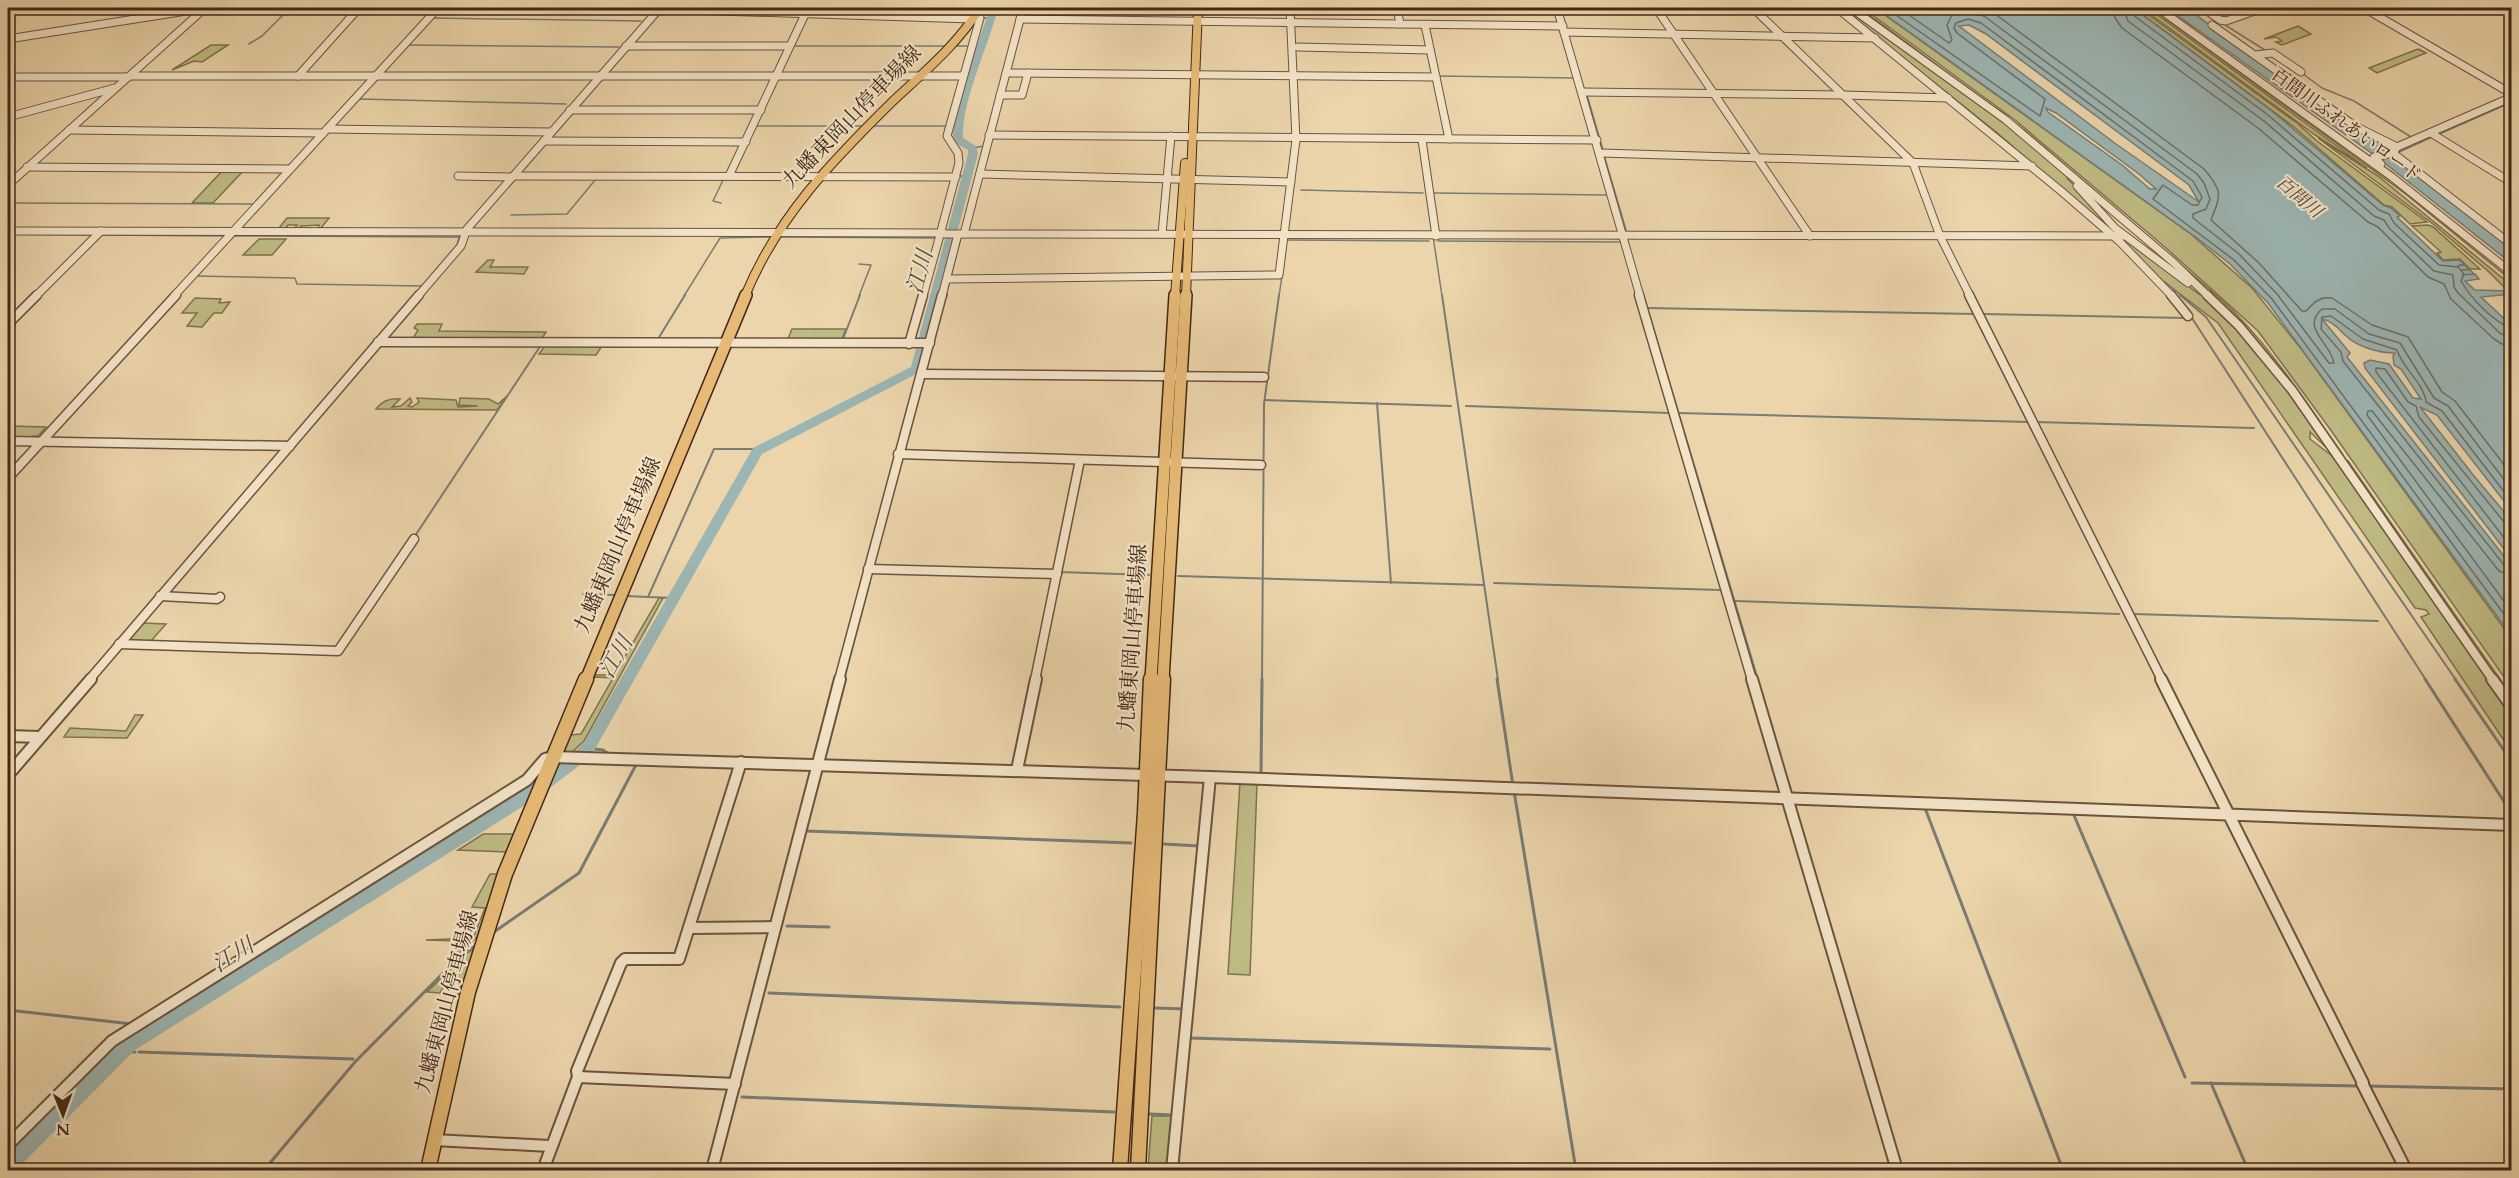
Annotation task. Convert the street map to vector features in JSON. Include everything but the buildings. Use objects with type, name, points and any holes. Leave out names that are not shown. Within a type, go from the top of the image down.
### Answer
[{"type":"main road","name":"九蟠東岡山停車場線","points":[[1120,1170],[1152,775],[1198,8]]},
{"type":"main road","name":"九蟠東岡山停車場線","points":[[428,1170],[476,962],[505,874],[755,272],[775,236],[818,176],[954,41],[976,12]]},
{"type":"main road","name":"九蟠東岡山停車場線","points":[[1138,1170],[1152,775]]},
{"type":"street","points":[[8,39],[204,8]]},
{"type":"street","points":[[8,185],[204,8]]},
{"type":"street","points":[[299,76],[359,8]]},
{"type":"street","points":[[8,478],[38,442],[438,8]]},
{"type":"street","points":[[8,774],[37,737],[378,342],[459,236],[658,8]]},
{"type":"street","points":[[511,177],[658,8],[804,12],[976,12],[980,18],[947,136],[957,148],[959,157],[956,177],[911,343]]},
{"type":"street","points":[[712,1170],[901,455],[925,374],[930,343],[949,279],[959,234],[980,174],[1023,8]]},
{"type":"street","points":[[1290,8],[1298,47],[1296,75]]},
{"type":"street","points":[[949,279],[1279,274],[1287,235],[1299,137],[1293,23],[1296,8]]},
{"type":"street","points":[[1397,8],[1398,24]]},
{"type":"street","points":[[1557,8],[1603,153],[1623,235],[1786,799],[1897,1170]]},
{"type":"street","points":[[1563,8],[1566,31]]},
{"type":"street","points":[[1656,8],[1810,235]]},
{"type":"street","points":[[1753,8],[1915,163],[1941,236],[2406,1170]]},
{"type":"street","points":[[1837,8],[2115,236],[2166,287],[2188,316]]},
{"type":"street","points":[[1851,8],[1973,94],[2073,176],[2209,295],[2260,350],[2292,390],[2511,707]]},
{"type":"street","name":"百間川ふれあいロード","points":[[2158,8],[2392,177],[2511,273]]},
{"type":"street","points":[[2203,8],[2220,20],[2226,21],[2263,8]]},
{"type":"street","points":[[2364,8],[2511,96]]},
{"type":"street","points":[[730,176],[804,12]]},
{"type":"street","points":[[1020,19],[1398,24],[1675,35],[1875,38]]},
{"type":"street","points":[[1425,25],[1428,50],[1449,139]]},
{"type":"street","points":[[2212,25],[2393,151],[2511,245]]},
{"type":"street","points":[[626,46],[788,46]]},
{"type":"street","points":[[1298,47],[1428,50]]},
{"type":"street","points":[[2255,56],[2270,53],[2301,72]]},
{"type":"street","points":[[1006,73],[1434,77]]},
{"type":"street","points":[[1000,95],[1022,95],[1028,73]]},
{"type":"street","points":[[8,77],[963,76]]},
{"type":"street","points":[[8,117],[117,87]]},
{"type":"street","points":[[1585,92],[1755,93],[1948,98]]},
{"type":"street","points":[[2375,156],[2435,134],[2511,96]]},
{"type":"street","points":[[570,110],[760,110]]},
{"type":"street","points":[[70,130],[549,132]]},
{"type":"street","points":[[2334,134],[2375,156],[2390,171],[2392,177]]},
{"type":"street","points":[[2435,134],[2511,183]]},
{"type":"street","points":[[989,135],[1597,140]]},
{"type":"street","points":[[1162,234],[1171,137]]},
{"type":"street","points":[[1287,235],[1291,182],[1299,137]]},
{"type":"street","points":[[1420,140],[1434,236]]},
{"type":"street","points":[[544,141],[744,142]]},
{"type":"street","points":[[1603,153],[2032,166]]},
{"type":"street","points":[[29,167],[288,169]]},
{"type":"street","points":[[980,174],[1291,182]]},
{"type":"street","points":[[458,176],[956,177]]},
{"type":"street","points":[[2073,176],[2070,177],[2104,218],[2115,236]]},
{"type":"street","points":[[8,231],[97,234],[459,236],[1162,234],[2115,236],[2144,252],[2209,295]]},
{"type":"street","points":[[8,236],[97,234]]},
{"type":"street","points":[[8,324],[97,234]]},
{"type":"street","points":[[378,342],[930,343]]},
{"type":"street","points":[[925,374],[1264,377]]},
{"type":"street","points":[[8,441],[287,446]]},
{"type":"street","points":[[901,455],[1261,465]]},
{"type":"street","points":[[1017,770],[1080,461]]},
{"type":"street","points":[[119,644],[338,651],[414,539]]},
{"type":"street","points":[[871,569],[1056,573]]},
{"type":"street","points":[[160,596],[217,599],[220,597]]},
{"type":"street","points":[[8,736],[37,737]]},
{"type":"street","points":[[8,1145],[112,1041],[528,780],[545,759],[550,761],[569,756],[593,756],[1017,770],[2230,817],[2511,825]]},
{"type":"street","points":[[543,1170],[550,1146],[578,1077],[577,1071],[621,963],[625,959],[679,959],[691,928],[743,762]]},
{"type":"street","points":[[1172,1170],[1210,777]]},
{"type":"street","points":[[691,928],[775,927]]},
{"type":"street","points":[[578,1077],[735,1084]]},
{"type":"street","points":[[434,1140],[550,1146]]},
{"type":"shaded area","points":[[1841,8],[1849,8],[1974,97],[2066,173],[2067,178],[2118,232],[2116,235],[1996,132]]},
{"type":"shaded area","points":[[1855,8],[1860,8],[2023,129],[2222,300],[2271,355],[2343,455],[2251,335],[2095,192]]},
{"type":"shaded area","points":[[1863,8],[1875,8],[2192,235],[2252,288],[2302,350],[2511,638],[2511,687],[2330,429],[2258,331],[2166,248],[2015,120]]},
{"type":"shaded area","points":[[2134,8],[2139,8],[2297,123],[2317,141],[2427,222],[2410,224],[2392,207],[2384,205],[2294,127]]},
{"type":"shaded area","points":[[2142,8],[2148,8],[2367,168],[2315,135]]},
{"type":"shaded area","points":[[2151,8],[2156,8],[2382,171],[2469,241],[2511,277],[2511,280],[2407,195]]},
{"type":"shaded area","points":[[2298,26],[2311,34],[2282,45],[2276,42],[2282,41],[2276,37],[2264,39]]},
{"type":"shaded area","points":[[211,45],[228,45],[202,62],[194,61],[172,70]]},
{"type":"shaded area","points":[[2418,49],[2426,53],[2377,73],[2369,68]]},
{"type":"shaded area","points":[[2318,138],[2378,176],[2511,285],[2511,288],[2507,286],[2511,291],[2507,290],[2433,224]]},
{"type":"shaded area","points":[[224,169],[245,169],[213,203],[192,203]]},
{"type":"shaded area","points":[[287,218],[329,218],[321,228],[318,228],[319,225],[295,228],[297,225],[288,225],[285,229],[279,228]]},
{"type":"shaded area","points":[[2428,225],[2480,269],[2470,269],[2460,259],[2443,260],[2437,253],[2441,252],[2412,226]]},
{"type":"shaded area","points":[[2117,237],[2126,239],[2221,310],[2273,371],[2332,453],[2310,432],[2310,439],[2336,459],[2511,712],[2511,751],[2421,617],[2429,614],[2426,610],[2415,608],[2218,323],[2163,281]]},
{"type":"shaded area","points":[[259,239],[286,239],[272,255],[243,255]]},
{"type":"shaded area","points":[[488,260],[494,260],[490,267],[528,267],[524,274],[476,272]]},
{"type":"shaded area","points":[[195,298],[221,299],[219,303],[230,302],[222,313],[214,313],[202,327],[187,326],[197,313],[182,313]]},
{"type":"shaded area","points":[[417,324],[442,324],[439,331],[546,332],[541,340],[412,340],[418,330],[414,328]]},
{"type":"shaded area","points":[[792,329],[846,329],[841,341],[787,341]]},
{"type":"shaded area","points":[[547,343],[604,343],[596,355],[539,354]]},
{"type":"shaded area","points":[[507,396],[497,410],[376,409],[384,402],[393,399],[400,399],[392,407],[401,406],[410,398],[412,402],[408,406],[412,407],[419,402],[417,398],[456,400],[458,407],[478,406],[459,405],[460,398],[489,399],[498,404]]},
{"type":"shaded area","points":[[9,426],[46,427],[38,436],[8,440]]},
{"type":"shaded area","points":[[2344,460],[2348,461],[2511,695],[2511,701]]},
{"type":"shaded area","points":[[659,598],[663,598],[584,741],[571,753],[562,753],[591,675],[614,675]],"holes":[[[613,678],[581,734],[570,735],[591,679]]]},
{"type":"shaded area","points":[[141,623],[166,624],[151,641],[124,641]]},
{"type":"shaded area","points":[[135,715],[143,715],[127,738],[64,737],[70,728],[126,731]]},
{"type":"shaded area","points":[[1240,782],[1257,783],[1250,975],[1228,974]]},
{"type":"shaded area","points":[[483,834],[514,834],[507,852],[458,850]]},
{"type":"shaded area","points":[[490,874],[499,874],[477,937],[455,957],[459,941],[426,940],[473,938],[485,908],[472,907]]},
{"type":"shaded area","points":[[475,948],[462,993],[458,994],[461,982],[447,981],[440,993],[427,992],[466,954]]},
{"type":"shaded area","points":[[1152,1116],[1174,1116],[1169,1170],[1148,1170]]},
{"type":"water","name":"百間川","points":[[1876,8],[2133,8],[2272,111],[2383,205],[2391,208],[2400,216],[2397,217],[2443,261],[2459,260],[2464,264],[2457,266],[2465,265],[2469,269],[2461,270],[2470,270],[2474,274],[2461,275],[2475,274],[2479,279],[2465,281],[2475,290],[2511,291],[2511,294],[2481,297],[2511,325],[2511,510],[2437,415],[2420,407],[2511,520],[2511,558],[2365,368],[2364,363],[2370,360],[2389,364],[2413,398],[2421,399],[2401,369],[2394,365],[2395,353],[2362,346],[2332,323],[2322,319],[2350,353],[2347,357],[2511,565],[2511,635],[2268,303],[2230,264]],"holes":[[[1969,25],[1986,34],[2189,185],[2199,202],[2116,144],[1959,26]],[[2046,108],[2139,174],[2156,189],[2150,189],[2122,165],[2048,112]]]},
{"type":"water","points":[[2167,8],[2186,8],[2353,126],[2392,149],[2388,152],[2511,247],[2511,263],[2377,157]]},
{"type":"waterway","points":[[249,44],[262,36],[285,13],[310,8]]},
{"type":"waterway","name":"江川","points":[[8,1165],[129,1044],[533,792],[575,761],[590,745],[757,451],[916,369],[973,154],[973,148],[958,138],[958,130],[994,8]]},
{"type":"waterway","points":[[431,18],[641,21]]},
{"type":"waterway","name":"江川","points":[[983,18],[992,18]]},
{"type":"waterway","points":[[2222,23],[2268,52]]},
{"type":"waterway","points":[[406,45],[619,47]]},
{"type":"waterway","points":[[794,46],[947,46]]},
{"type":"waterway","points":[[955,46],[970,46]]},
{"type":"waterway","name":"江川","points":[[976,46],[983,46]]},
{"type":"waterway","points":[[775,73],[780,59]]},
{"type":"waterway","points":[[1578,70],[1584,90]]},
{"type":"waterway","points":[[2303,74],[2322,88],[2354,101],[2411,137]]},
{"type":"waterway","name":"江川","points":[[968,75],[973,75]]},
{"type":"waterway","points":[[1438,76],[1576,78]]},
{"type":"waterway","points":[[994,105],[999,88]]},
{"type":"waterway","points":[[1587,95],[1603,150]]},
{"type":"waterway","points":[[359,99],[566,104]]},
{"type":"waterway","points":[[2437,135],[2512,102]]},
{"type":"waterway","points":[[1958,103],[2033,164]]},
{"type":"waterway","points":[[1298,118],[1299,136]]},
{"type":"waterway","points":[[755,126],[862,126]]},
{"type":"waterway","points":[[872,126],[947,126]]},
{"type":"waterway","points":[[2397,153],[2432,137]]},
{"type":"waterway","points":[[973,148],[984,146]]},
{"type":"waterway","points":[[1604,155],[1626,230]]},
{"type":"waterway","name":"江川","points":[[959,176],[968,176]]},
{"type":"waterway","points":[[721,203],[713,201],[724,178]]},
{"type":"waterway","points":[[511,215],[567,214],[596,179]]},
{"type":"waterway","points":[[1301,190],[1423,193]]},
{"type":"waterway","points":[[1433,193],[1607,195]]},
{"type":"waterway","points":[[8,203],[255,204]]},
{"type":"waterway","points":[[8,234],[95,235]]},
{"type":"waterway","points":[[422,286],[457,245],[460,234]]},
{"type":"waterway","points":[[100,235],[227,236]]},
{"type":"waterway","points":[[232,236],[458,237]]},
{"type":"waterway","points":[[1433,236],[1442,296]]},
{"type":"waterway","points":[[684,296],[720,238],[770,237]]},
{"type":"waterway","points":[[779,237],[939,238]]},
{"type":"waterway","points":[[946,296],[961,237]]},
{"type":"waterway","points":[[1287,240],[1429,241]]},
{"type":"waterway","points":[[1438,241],[1621,242]]},
{"type":"waterway","points":[[859,264],[871,265],[859,296]]},
{"type":"waterway","points":[[196,276],[295,278],[297,284],[422,286]]},
{"type":"waterway","points":[[1279,296],[1282,276]]},
{"type":"waterway","points":[[2161,280],[2170,289]]},
{"type":"waterway","points":[[2165,282],[2182,296]]},
{"type":"waterway","points":[[416,293],[422,286]]},
{"type":"waterway","points":[[658,339],[685,295]]},
{"type":"waterway","points":[[843,339],[860,295]]},
{"type":"waterway","points":[[1263,578],[1264,404],[1279,295]]},
{"type":"waterway","points":[[1442,295],[1498,680]]},
{"type":"waterway","points":[[2180,295],[2206,317],[2456,680]]},
{"type":"waterway","points":[[915,410],[944,303]]},
{"type":"waterway","points":[[1647,308],[1976,314]]},
{"type":"waterway","points":[[1649,314],[1678,413]]},
{"type":"waterway","points":[[1982,314],[2186,318]]},
{"type":"waterway","points":[[2190,315],[2426,680]]},
{"type":"waterway","points":[[415,536],[541,345]]},
{"type":"waterway","points":[[1265,400],[1377,404]]},
{"type":"waterway","points":[[1377,404],[1451,406]]},
{"type":"waterway","points":[[1377,404],[1391,582]]},
{"type":"waterway","points":[[1466,406],[1669,413]]},
{"type":"waterway","points":[[1678,413],[2029,422]]},
{"type":"waterway","points":[[1678,413],[1758,680]]},
{"type":"waterway","points":[[2035,422],[2254,428]]},
{"type":"waterway","points":[[648,597],[714,449],[761,449]]},
{"type":"waterway","points":[[1059,572],[1149,575]]},
{"type":"waterway","points":[[1178,576],[1263,578]]},
{"type":"waterway","points":[[1262,680],[1263,578]]},
{"type":"waterway","points":[[1263,578],[1391,582]]},
{"type":"waterway","points":[[844,680],[870,581]]},
{"type":"waterway","points":[[1391,582],[1484,585]]},
{"type":"waterway","points":[[1494,583],[1720,590]]},
{"type":"waterway","points":[[583,594],[615,595]]},
{"type":"waterway","points":[[627,596],[648,597]]},
{"type":"waterway","points":[[648,597],[674,598]]},
{"type":"waterway","points":[[1735,601],[2119,614]]},
{"type":"waterway","points":[[2133,614],[2378,621]]},
{"type":"waterway","points":[[1261,776],[1262,679]]},
{"type":"waterway","points":[[1497,679],[1513,786]]},
{"type":"waterway","points":[[2425,679],[2512,814]]},
{"type":"waterway","points":[[2455,679],[2512,762]]},
{"type":"waterway","points":[[587,748],[603,750],[609,754]]},
{"type":"waterway","points":[[494,932],[579,873],[637,763]]},
{"type":"waterway","points":[[1514,791],[1576,1170]]},
{"type":"waterway","points":[[1925,808],[2063,1170]]},
{"type":"waterway","points":[[2073,813],[2185,1077]]},
{"type":"waterway","points":[[806,831],[1131,843]]},
{"type":"waterway","points":[[1164,844],[1199,846]]},
{"type":"waterway","points":[[787,926],[829,927]]},
{"type":"waterway","points":[[264,1170],[355,1062],[461,955],[475,946]]},
{"type":"waterway","points":[[769,993],[1120,1007]]},
{"type":"waterway","points":[[1155,1008],[1185,1009]]},
{"type":"waterway","points":[[8,1010],[132,1024]]},
{"type":"waterway","name":"江川","points":[[146,1025],[158,1026]]},
{"type":"waterway","points":[[1190,1038],[1550,1049]]},
{"type":"waterway","points":[[120,1052],[135,1052]]},
{"type":"waterway","points":[[139,1052],[353,1059]]},
{"type":"waterway","points":[[2192,1083],[2211,1083]]},
{"type":"waterway","points":[[2211,1083],[2360,1086]]},
{"type":"waterway","points":[[2211,1083],[2248,1170]]},
{"type":"waterway","points":[[2367,1086],[2512,1089]]},
{"type":"waterway","points":[[742,1097],[1114,1112]]},
{"type":"waterway","points":[[1150,1114],[1172,1115]]}]
